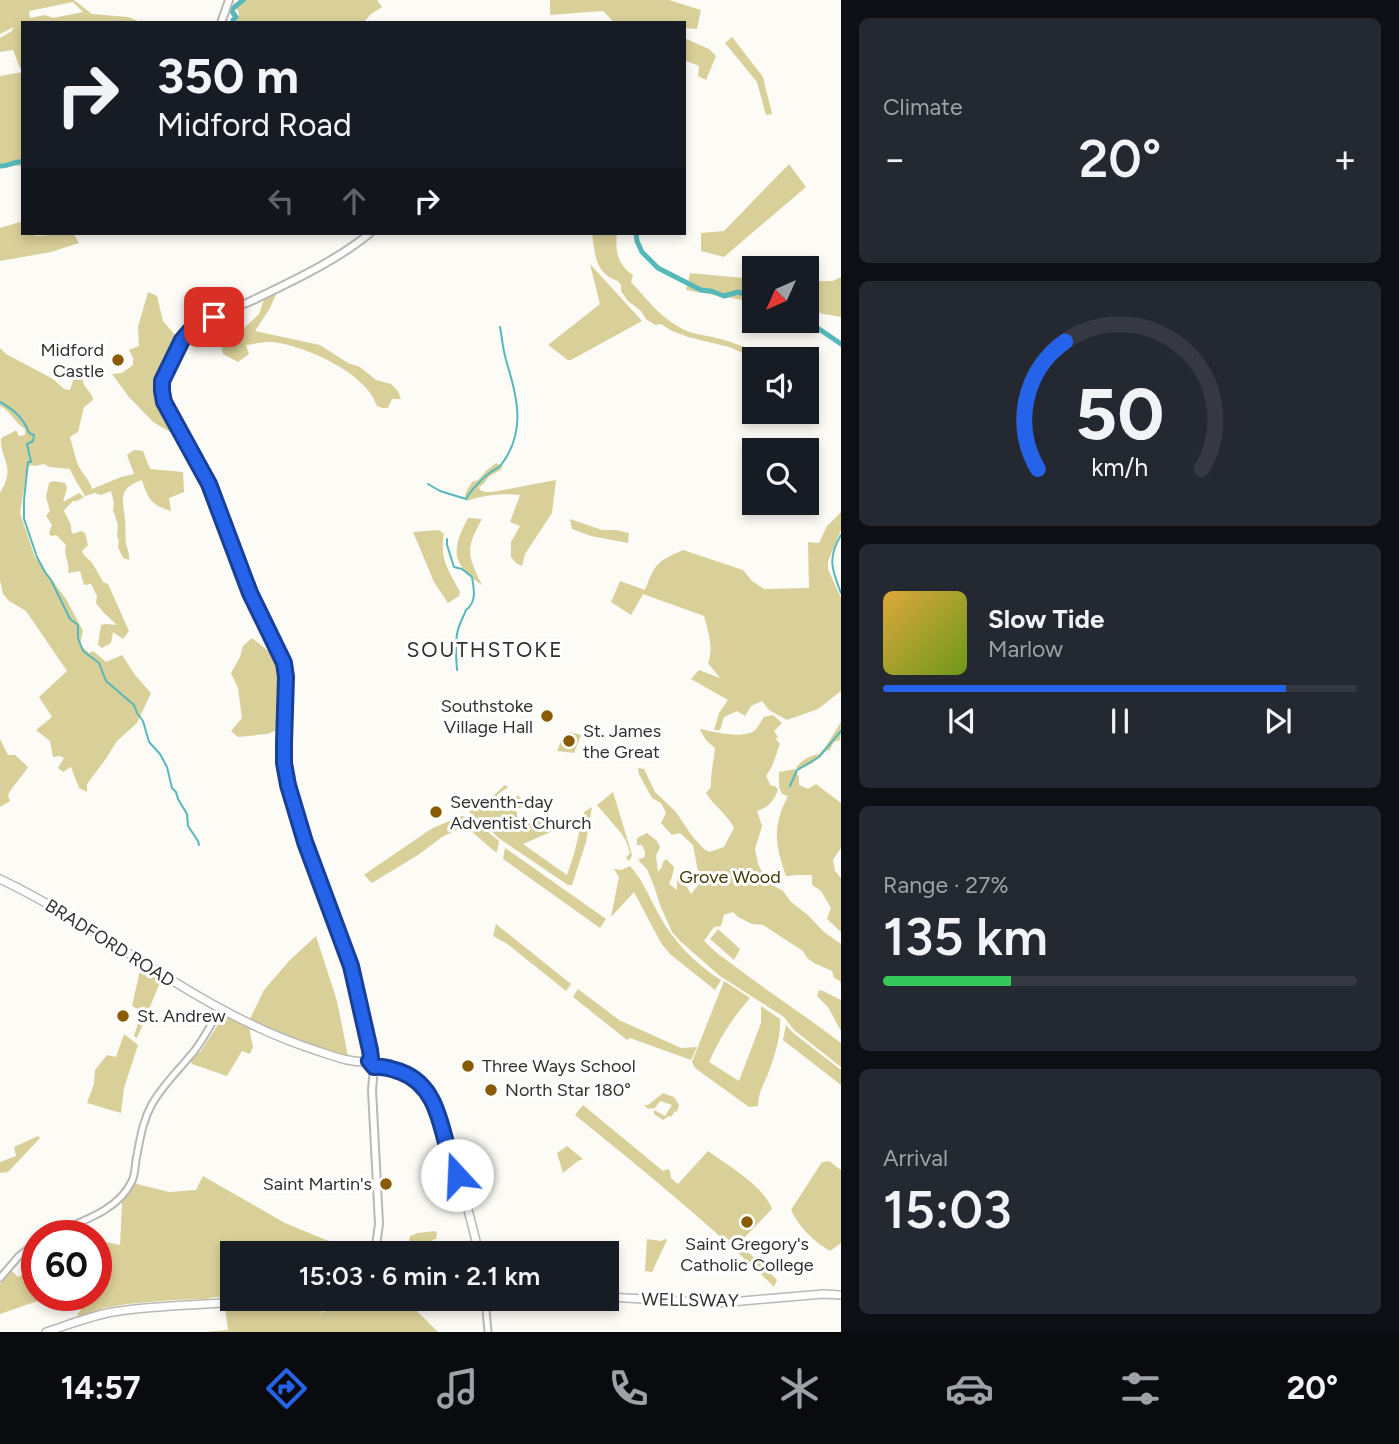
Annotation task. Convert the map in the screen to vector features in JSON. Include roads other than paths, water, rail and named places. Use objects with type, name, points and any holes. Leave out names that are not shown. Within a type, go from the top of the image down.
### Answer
[{"type":"main road","points":[[222,21],[229,0]]},
{"type":"main road","points":[[367,235],[298,278],[194,326],[182,340],[162,381],[162,391],[164,402],[209,484],[250,593],[284,663],[286,677],[283,726],[288,785],[305,842],[351,966],[370,1050],[379,1224],[377,1241]]},
{"type":"main road","name":"BRADFORD ROAD","points":[[0,879],[37,897],[184,989],[258,1028],[295,1044],[404,1073],[418,1081],[426,1088],[435,1106],[448,1153],[459,1172],[476,1241]]},
{"type":"main road","points":[[823,1294],[841,1289]]},
{"type":"main road","points":[[823,1294],[841,1295]]},
{"type":"main road","name":"WELLSWAY","points":[[619,1298],[719,1303],[823,1294]]},
{"type":"main road","points":[[35,1332],[121,1308],[220,1300]]},
{"type":"main road","points":[[46,1332],[125,1310],[220,1302]]},
{"type":"street","points":[[83,1220],[114,1204],[130,1185],[141,1129],[149,1110],[167,1081],[195,1050],[220,1008]]},
{"type":"street","points":[[0,1278],[21,1254]]},
{"type":"street","points":[[485,1311],[488,1332]]},
{"type":"waterway","points":[[233,21],[236,17],[231,10],[243,0]]},
{"type":"waterway","points":[[0,166],[21,162]]},
{"type":"waterway","points":[[636,235],[642,252],[658,268],[701,290],[724,296],[742,293]]},
{"type":"waterway","points":[[428,484],[440,491],[466,499],[488,474],[501,465],[509,452],[517,427],[517,414],[514,387],[500,327]]},
{"type":"waterway","points":[[819,329],[841,344]]},
{"type":"waterway","points":[[0,402],[18,414],[29,433],[34,435],[33,441],[27,444],[31,462],[28,462],[24,519],[37,557],[70,619],[78,625],[78,638],[83,651],[99,663],[106,681],[134,705],[143,721],[149,742],[167,767],[172,788],[187,814],[188,826],[199,845]]},
{"type":"waterway","points":[[841,535],[832,557],[841,593]]},
{"type":"waterway","points":[[447,539],[454,567],[462,569],[472,577],[474,591],[472,603],[466,610],[458,631],[457,670]]},
{"type":"waterway","points":[[790,786],[797,770],[819,757],[841,731]]},
{"type":"place","name":"Midford Castle","points":[[118,360]]},
{"type":"place","name":"Southstoke Village Hall","points":[[547,716]]},
{"type":"place","name":"St. James the Great","points":[[569,741]]},
{"type":"place","name":"Seventh-day Adventist Church","points":[[436,812]]},
{"type":"place","name":"St. Andrew","points":[[123,1016]]},
{"type":"place","name":"Three Ways School","points":[[468,1066]]},
{"type":"place","name":"North Star 180°","points":[[491,1090]]},
{"type":"place","name":"Saint Martin's","points":[[386,1184]]},
{"type":"place","name":"Saint Gregory's Catholic College","points":[[747,1222]]},
{"type":"district","name":"SOUTHSTOKE","points":[[485,649]]},
{"type":"park label","name":"Grove Wood","points":[[730,877]]}]
